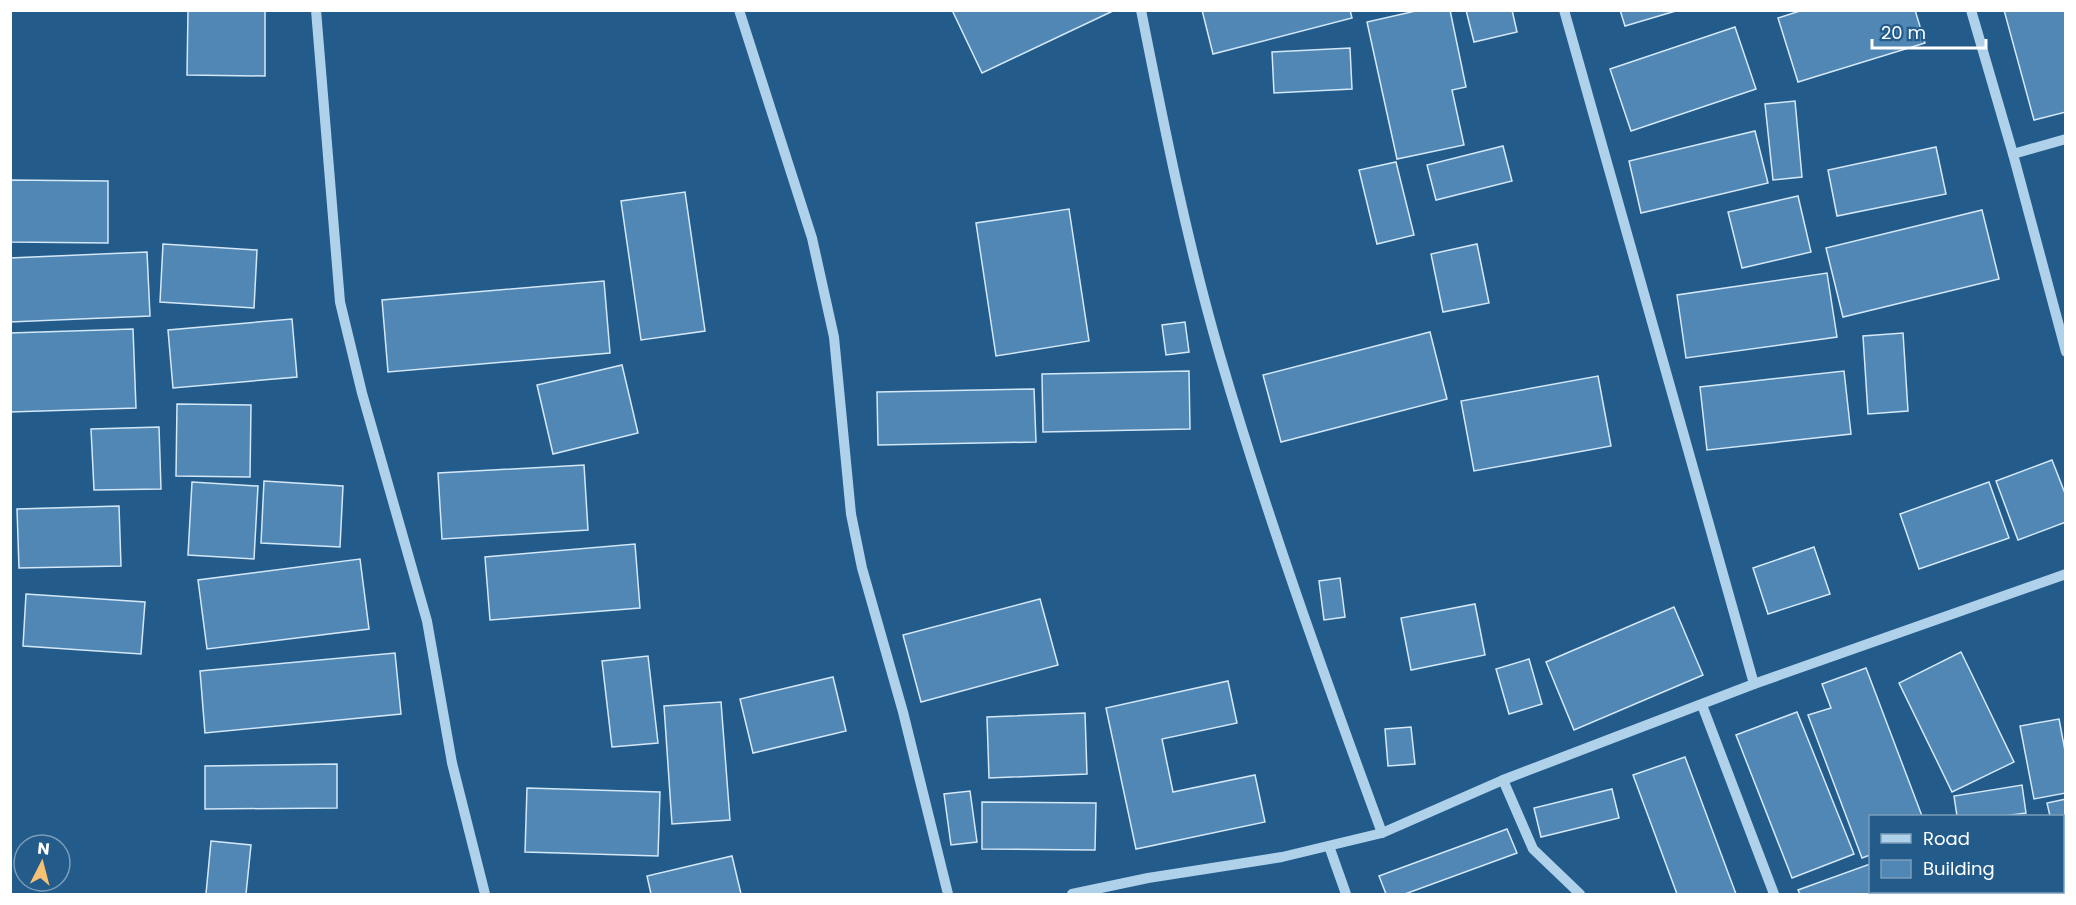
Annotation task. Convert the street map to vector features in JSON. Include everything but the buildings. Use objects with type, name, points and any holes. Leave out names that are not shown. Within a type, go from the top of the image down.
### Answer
[{"type":"street","points":[[316,10],[340,302],[362,393],[427,621],[452,763],[485,894]]},
{"type":"street","points":[[739,10],[812,238],[834,337],[851,514],[862,568],[903,712],[948,894]]},
{"type":"street","points":[[1141,10],[1175,184],[1220,355],[1312,640],[1382,833]]},
{"type":"street","points":[[1564,10],[1754,684]]},
{"type":"street","points":[[1971,10],[2013,154],[2066,352]]},
{"type":"street","points":[[2013,154],[2066,140]]},
{"type":"street","points":[[1072,894],[1148,878],[1282,857],[1382,833],[1503,780],[1754,684],[2066,574]]},
{"type":"street","points":[[1702,705],[1774,894]]},
{"type":"street","points":[[1503,780],[1533,849],[1580,894]]},
{"type":"street","points":[[1329,846],[1346,894]]}]
